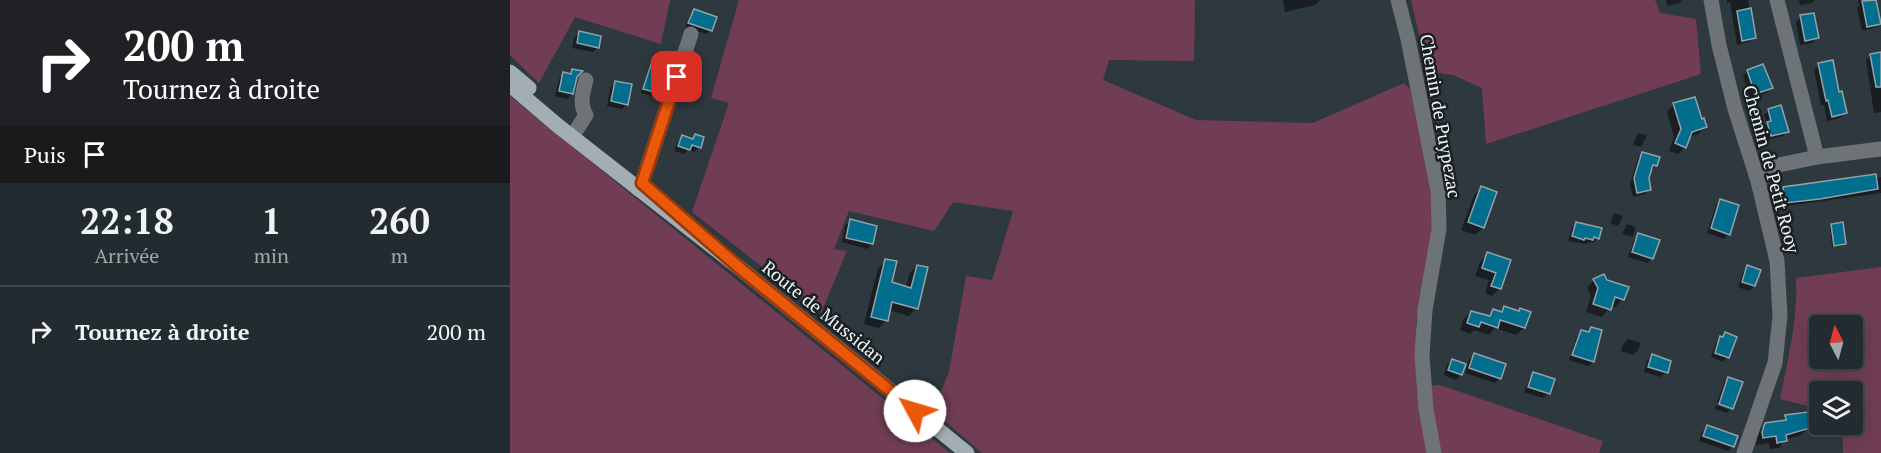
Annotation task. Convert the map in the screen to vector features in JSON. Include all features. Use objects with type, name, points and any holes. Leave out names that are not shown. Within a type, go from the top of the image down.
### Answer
[{"type":"main road","name":"Route de Mussidan","points":[[510,72],[640,186]]},
{"type":"main road","name":"Route de Mussidan","points":[[510,85],[640,186],[967,453]]},
{"type":"street","name":"Chemin de Puypezac","points":[[1398,0],[1416,74],[1438,190],[1439,229],[1425,310],[1422,355],[1426,409],[1434,453]]},
{"type":"street","name":"Chemin de Petit Rooy","points":[[1711,0],[1719,45],[1735,109],[1758,181],[1777,261],[1780,316],[1775,363],[1744,453]]},
{"type":"street","points":[[1777,0],[1817,157]]},
{"type":"street","points":[[640,186],[691,34]]},
{"type":"street","points":[[577,129],[586,115],[582,96],[586,80]]},
{"type":"street","points":[[1758,181],[1774,166],[1817,157],[1881,149]]},
{"type":"shaded area","points":[[510,0],[670,0],[661,44],[575,17],[539,83],[510,55]]},
{"type":"shaded area","points":[[739,0],[1195,0],[1194,61],[1109,60],[1103,80],[1196,120],[1313,123],[1404,83],[1410,89],[1430,178],[1432,228],[1416,321],[1418,387],[1440,385],[1603,441],[1599,453],[982,453],[933,411],[949,372],[966,276],[992,280],[1013,211],[953,202],[934,231],[849,211],[834,249],[847,251],[821,313],[692,212],[729,103],[711,98]]},
{"type":"shaded area","points":[[1411,0],[1655,0],[1660,13],[1696,19],[1701,74],[1486,144],[1482,88],[1453,75],[1433,72],[1419,35]]},
{"type":"shaded area","points":[[510,96],[548,127],[950,453],[510,453]]},
{"type":"shaded area","points":[[1881,267],[1881,453],[1843,453],[1842,435],[1863,435],[1863,381],[1809,381],[1809,406],[1780,399],[1794,324],[1796,278]]},
{"type":"building","points":[[1876,0],[1881,24],[1867,27],[1862,1]]},
{"type":"building","points":[[1751,8],[1756,38],[1742,41],[1737,11]]},
{"type":"building","points":[[694,9],[717,17],[712,31],[688,23]]},
{"type":"building","points":[[1814,13],[1819,38],[1805,41],[1800,15]]},
{"type":"building","points":[[579,31],[601,36],[599,48],[577,43]]},
{"type":"building","points":[[1881,52],[1881,87],[1876,87],[1870,54]]},
{"type":"building","points":[[653,58],[671,64],[661,94],[643,89]]},
{"type":"building","points":[[1833,60],[1839,92],[1842,91],[1847,113],[1832,117],[1818,63]]},
{"type":"building","points":[[1763,64],[1773,88],[1755,94],[1747,70]]},
{"type":"building","points":[[572,69],[583,71],[577,77],[573,94],[559,91],[563,72],[571,74]]},
{"type":"building","points":[[615,81],[632,84],[628,105],[611,101]]},
{"type":"building","points":[[1695,97],[1707,127],[1692,132],[1686,148],[1675,143],[1681,129],[1673,103]]},
{"type":"building","points":[[1781,105],[1789,132],[1771,136],[1767,122],[1771,121],[1768,109]]},
{"type":"building","points":[[695,134],[704,137],[701,148],[692,145],[690,150],[678,146],[682,135],[693,139]]},
{"type":"building","points":[[1642,152],[1660,157],[1657,166],[1653,165],[1649,178],[1651,190],[1637,193],[1634,178]]},
{"type":"building","points":[[1876,174],[1878,189],[1785,203],[1783,187]]},
{"type":"building","points":[[1481,186],[1497,192],[1484,228],[1468,222]]},
{"type":"building","points":[[1720,199],[1739,205],[1730,235],[1711,228]]},
{"type":"building","points":[[850,219],[877,226],[873,244],[846,238]]},
{"type":"building","points":[[1576,222],[1602,228],[1599,239],[1594,237],[1593,240],[1585,238],[1584,240],[1572,236]]},
{"type":"building","points":[[1843,222],[1846,244],[1834,246],[1831,224]]},
{"type":"building","points":[[1638,233],[1660,240],[1653,259],[1632,252]]},
{"type":"building","points":[[1487,252],[1511,260],[1501,289],[1491,286],[1496,273],[1482,268]]},
{"type":"building","points":[[885,259],[897,261],[892,282],[911,288],[917,265],[928,267],[918,309],[892,302],[888,321],[871,317]]},
{"type":"building","points":[[1747,265],[1761,270],[1755,286],[1742,282]]},
{"type":"building","points":[[1604,274],[1607,280],[1629,287],[1624,300],[1615,297],[1611,310],[1593,304],[1598,288],[1593,279]]},
{"type":"building","points":[[1504,306],[1531,312],[1525,328],[1500,320],[1498,328],[1481,322],[1479,327],[1467,323],[1471,311],[1490,316],[1493,309],[1502,312]]},
{"type":"building","points":[[1591,327],[1602,330],[1594,362],[1572,355],[1581,330],[1589,332]]},
{"type":"building","points":[[1725,332],[1737,337],[1729,358],[1715,353],[1720,336],[1723,337]]},
{"type":"building","points":[[1474,353],[1506,364],[1501,379],[1469,368]]},
{"type":"building","points":[[1652,354],[1671,361],[1668,373],[1648,367]]},
{"type":"building","points":[[1452,359],[1466,364],[1462,375],[1448,370]]},
{"type":"building","points":[[1533,372],[1555,379],[1550,394],[1528,387]]},
{"type":"building","points":[[1728,377],[1743,382],[1733,409],[1719,404]]},
{"type":"building","points":[[1808,412],[1809,428],[1786,435],[1787,441],[1777,443],[1776,436],[1763,438],[1765,423],[1786,420],[1785,415]]},
{"type":"building","points":[[1707,425],[1738,436],[1734,447],[1703,436]]},
{"type":"route","points":[[677,77],[642,183],[741,269],[915,411]]}]
